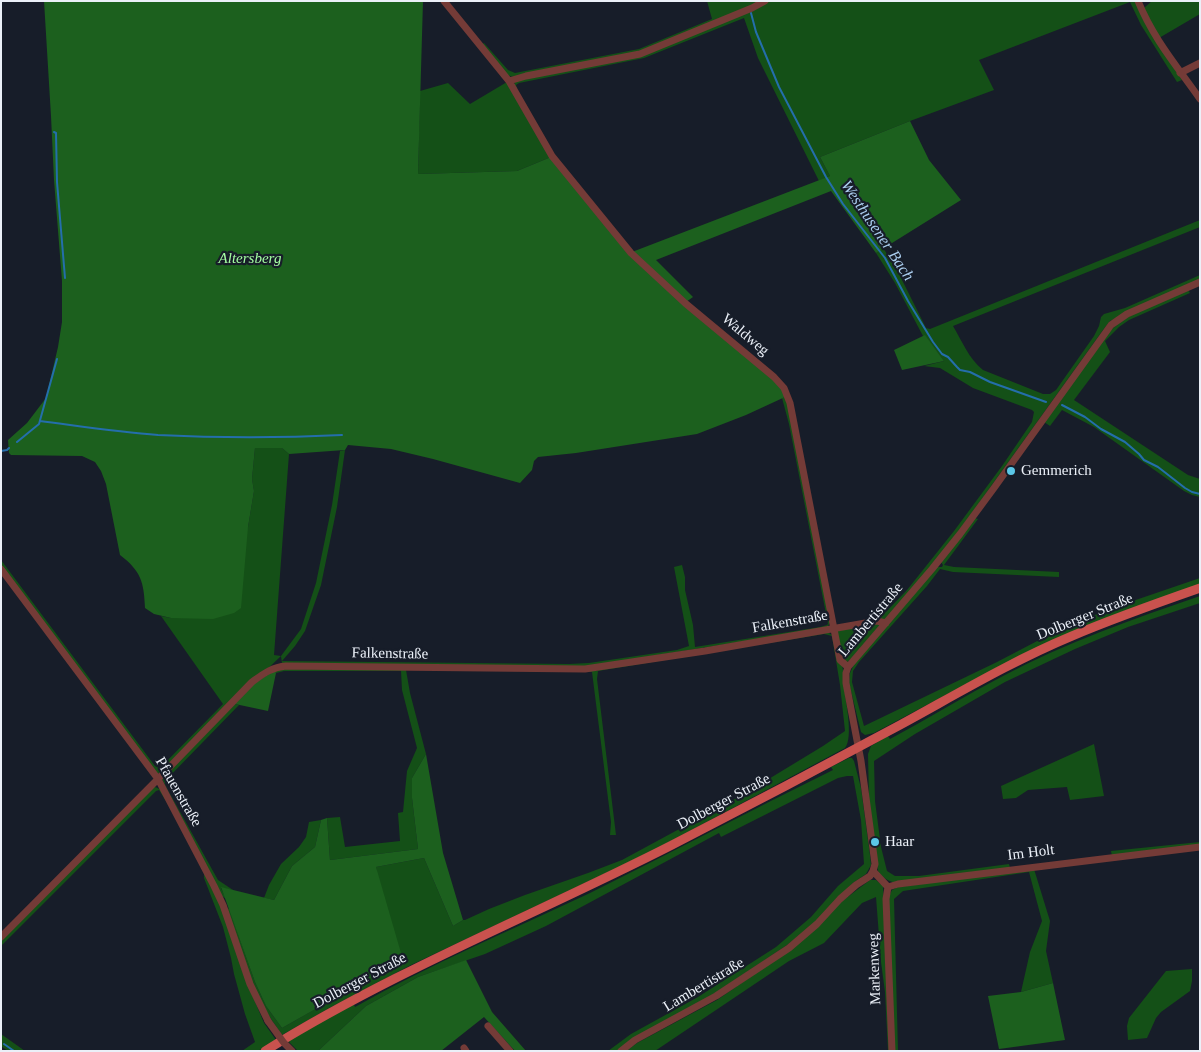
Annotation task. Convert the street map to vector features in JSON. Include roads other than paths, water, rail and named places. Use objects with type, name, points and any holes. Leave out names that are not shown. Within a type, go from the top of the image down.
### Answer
[{"type":"main road","name":"Dolberger Straße","points":[[265,1051],[318,1018],[382,984],[646,858],[859,747],[1001,669],[1071,636],[1200,588]]},
{"type":"street","name":"Waldweg","points":[[444,1],[509,81],[552,156],[631,253],[684,303],[774,377],[784,388],[790,403],[840,660],[848,667]]},
{"type":"street","points":[[509,81],[640,54],[765,1]]},
{"type":"street","points":[[1138,1],[1157,39],[1200,99]]},
{"type":"street","points":[[1180,73],[1200,63]]},
{"type":"street","name":"Lambertistraße","points":[[621,1051],[635,1040],[716,996],[790,948],[817,924],[840,899],[870,876],[875,864],[859,747],[846,683],[848,667],[960,534],[1111,326],[1127,314],[1200,282]]},
{"type":"street","name":"Pfauenstraße","points":[[1,570],[158,779],[220,898],[250,984],[268,1021],[292,1051]]},
{"type":"street","name":"Falkenstraße","points":[[1,937],[252,682],[275,667],[585,669],[705,651],[877,621],[886,623]]},
{"type":"street","name":"Im Holt","points":[[888,887],[1200,846]]},
{"type":"street","points":[[873,871],[888,887]]},
{"type":"street","name":"Markenweg","points":[[888,887],[886,899],[892,1051]]},
{"type":"street","points":[[488,1026],[510,1051]]},
{"type":"waterway","name":"Westhusener Bach","points":[[751,13],[756,32],[779,87],[826,177],[843,204],[885,258],[908,301],[942,354],[948,357],[960,370],[970,372],[990,382],[1046,402]]},
{"type":"waterway","points":[[54,132],[56,133],[57,182],[65,278]]},
{"type":"waterway","points":[[17,442],[39,424],[57,359]]},
{"type":"waterway","name":"Westhusener Bach","points":[[1062,405],[1125,442],[1144,460],[1158,467],[1185,488],[1200,494]]},
{"type":"waterway","points":[[40,421],[158,435],[204,437],[342,435]]},
{"type":"waterway","points":[[1,451],[9,448]]},
{"type":"waterway","points":[[4,1044],[14,1051]]},
{"type":"place","name":"Gemmerich","points":[[1011,471]]},
{"type":"place","name":"Haar","points":[[875,842]]},
{"type":"park label","name":"Altersberg","points":[[250,259]]}]
